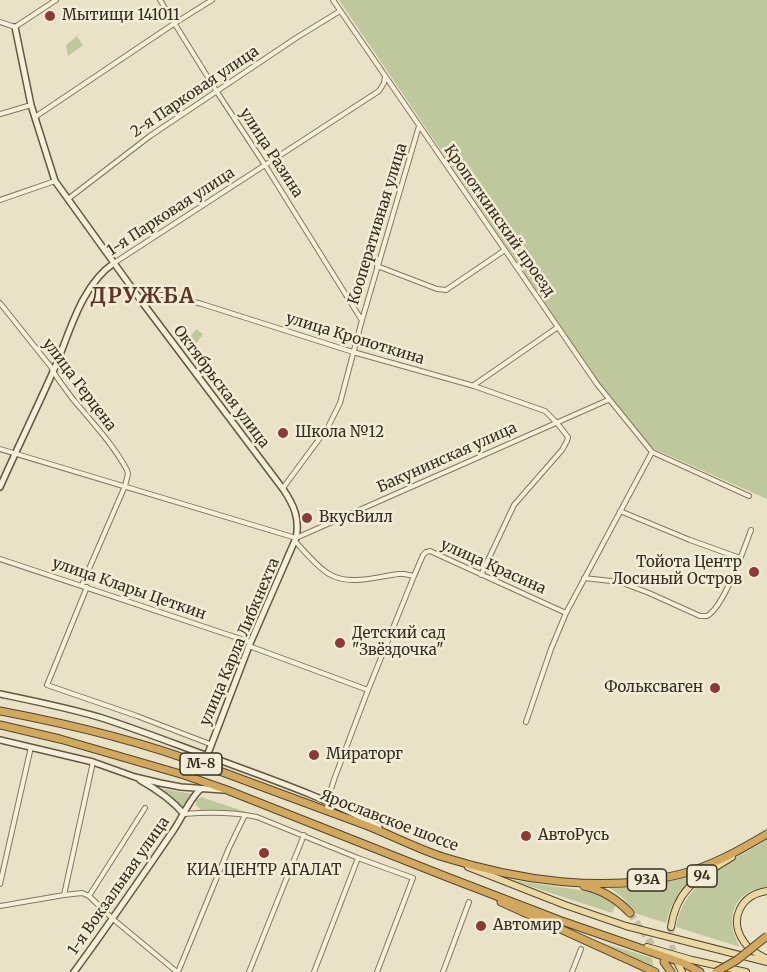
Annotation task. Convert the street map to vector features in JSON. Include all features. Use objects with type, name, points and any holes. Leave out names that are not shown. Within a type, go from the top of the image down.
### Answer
[{"type":"highway","name":"Ярославское шоссе","points":[[0,711],[98,733],[193,761],[442,856]]},
{"type":"highway","name":"Ярославское шоссе","points":[[0,725],[184,775],[447,878],[620,940]]},
{"type":"highway","name":"93A","points":[[559,881],[623,883],[664,878],[716,862],[767,834]]},
{"type":"highway","name":"93A","points":[[442,856],[489,870],[594,888],[606,893],[630,913]]},
{"type":"highway","points":[[447,878],[655,972]]},
{"type":"highway","points":[[716,972],[737,960],[767,936]]},
{"type":"highway","points":[[620,940],[683,963],[700,972]]},
{"type":"highway","points":[[664,962],[671,972]]},
{"type":"main road","name":"94","points":[[671,927],[673,915],[683,893],[703,875],[755,842]]},
{"type":"main road","name":"Ярославское шоссе","points":[[442,856],[565,905],[626,926],[767,961]]},
{"type":"main road","points":[[767,891],[754,895],[740,907],[736,924],[749,948],[767,961]]},
{"type":"main road","name":"Ярославское шоссе","points":[[620,940],[746,972]]},
{"type":"main road","points":[[678,964],[682,972]]},
{"type":"street","points":[[0,22],[15,27],[56,0]]},
{"type":"street","name":"улица Разина","points":[[160,0],[362,320]]},
{"type":"street","points":[[34,118],[174,23],[212,0]]},
{"type":"street","name":"Кропоткинский проезд","points":[[333,0],[608,399],[652,452]]},
{"type":"street","name":"2-я Парковая улица","points":[[68,200],[150,136],[340,11]]},
{"type":"street","name":"Октябрьская улица","points":[[15,27],[34,118],[55,181],[142,302],[283,489],[297,515],[296,540]]},
{"type":"street","name":"1-я Парковая улица","points":[[0,487],[53,372],[83,299],[101,274],[114,263],[379,91],[385,76]]},
{"type":"street","points":[[0,114],[31,105]]},
{"type":"street","name":"Кооперативная улица","points":[[283,489],[328,427],[340,403],[377,266],[419,126]]},
{"type":"street","points":[[0,200],[55,181]]},
{"type":"street","points":[[377,266],[446,290],[505,250]]},
{"type":"street","name":"улица Кропоткина","points":[[142,302],[159,294],[202,304],[353,352],[474,386],[544,411],[557,423]]},
{"type":"street","name":"улица Герцена","points":[[0,303],[125,466],[128,474],[125,486]]},
{"type":"street","points":[[474,386],[558,327]]},
{"type":"street","name":"Бакунинская улица","points":[[296,540],[608,399]]},
{"type":"street","points":[[481,575],[514,505],[562,450],[567,441],[568,437],[557,423]]},
{"type":"street","points":[[0,449],[296,540],[321,568],[341,579],[404,574],[414,576],[330,792],[320,799]]},
{"type":"street","points":[[526,722],[566,613],[652,452],[748,496]]},
{"type":"street","points":[[125,486],[47,685],[210,744]]},
{"type":"street","points":[[620,511],[740,558]]},
{"type":"street","points":[[584,578],[620,582],[707,616],[715,610],[722,599],[751,530]]},
{"type":"street","name":"улица Карла Либкнехта","points":[[207,756],[249,644],[296,540]]},
{"type":"street","name":"улица Красина","points":[[414,576],[423,555],[428,551],[434,552],[566,613]]},
{"type":"street","name":"улица Клары Цеткин","points":[[0,559],[85,586],[249,644],[368,690]]},
{"type":"street","points":[[0,694],[102,718],[281,783],[360,817],[396,837]]},
{"type":"street","points":[[0,740],[93,762],[135,777],[181,787],[227,790]]},
{"type":"street","points":[[0,884],[31,747]]},
{"type":"street","points":[[64,895],[93,762]]},
{"type":"street","points":[[135,777],[153,787],[184,814],[200,812],[245,814],[257,817],[413,878],[377,972]]},
{"type":"street","name":"1-я Вокзальная улица","points":[[74,972],[113,920],[201,789]]},
{"type":"street","points":[[330,792],[335,806]]},
{"type":"street","points":[[191,801],[200,812]]},
{"type":"street","points":[[89,896],[145,808]]},
{"type":"street","points":[[0,906],[82,893],[89,896],[113,920],[178,972],[245,814]]},
{"type":"street","points":[[249,972],[304,835]]},
{"type":"street","points":[[314,972],[358,858]]},
{"type":"street","points":[[443,972],[470,902]]},
{"type":"street","points":[[572,972],[580,949]]},
{"type":"green space","points":[[339,0],[767,0],[767,499],[652,448],[599,383]]},
{"type":"green space","points":[[77,36],[83,45],[68,56],[66,45]]},
{"type":"green space","points":[[196,329],[203,334],[193,348],[186,343]]},
{"type":"green space","points":[[156,788],[193,794],[186,807],[181,808]]},
{"type":"green space","points":[[201,797],[246,812],[201,810],[196,805],[196,800]]},
{"type":"green space","points":[[767,840],[767,887],[746,894],[734,908],[733,926],[740,947],[676,927],[680,911],[688,897],[699,885],[711,874]]},
{"type":"green space","points":[[701,871],[679,894],[671,907],[666,923],[634,913],[624,899],[606,885]]},
{"type":"green space","points":[[511,880],[592,892],[616,905],[612,913]]},
{"type":"green space","points":[[571,933],[652,958],[654,970]]},
{"type":"tunnel","points":[[630,913],[657,952]]},
{"type":"tunnel","points":[[671,927],[672,946],[676,959]]},
{"type":"place","name":"Мытищи 141011","points":[[50,16]]},
{"type":"place","name":"Школа №12","points":[[283,433]]},
{"type":"place","name":"ВкусВилл","points":[[307,518]]},
{"type":"place","name":"Тойота Центр Лосиный Остров","points":[[754,572]]},
{"type":"place","name":"Детский сад \"Звёздочка\"","points":[[340,643]]},
{"type":"place","name":"Фольксваген","points":[[715,688]]},
{"type":"place","name":"Мираторг","points":[[314,755]]},
{"type":"place","name":"АвтоРусь","points":[[526,836]]},
{"type":"place","name":"КИА ЦЕНТР АГАЛАТ","points":[[264,853]]},
{"type":"place","name":"Автомир","points":[[481,926]]},
{"type":"district","name":"ДРУЖБА","points":[[143,297]]}]
